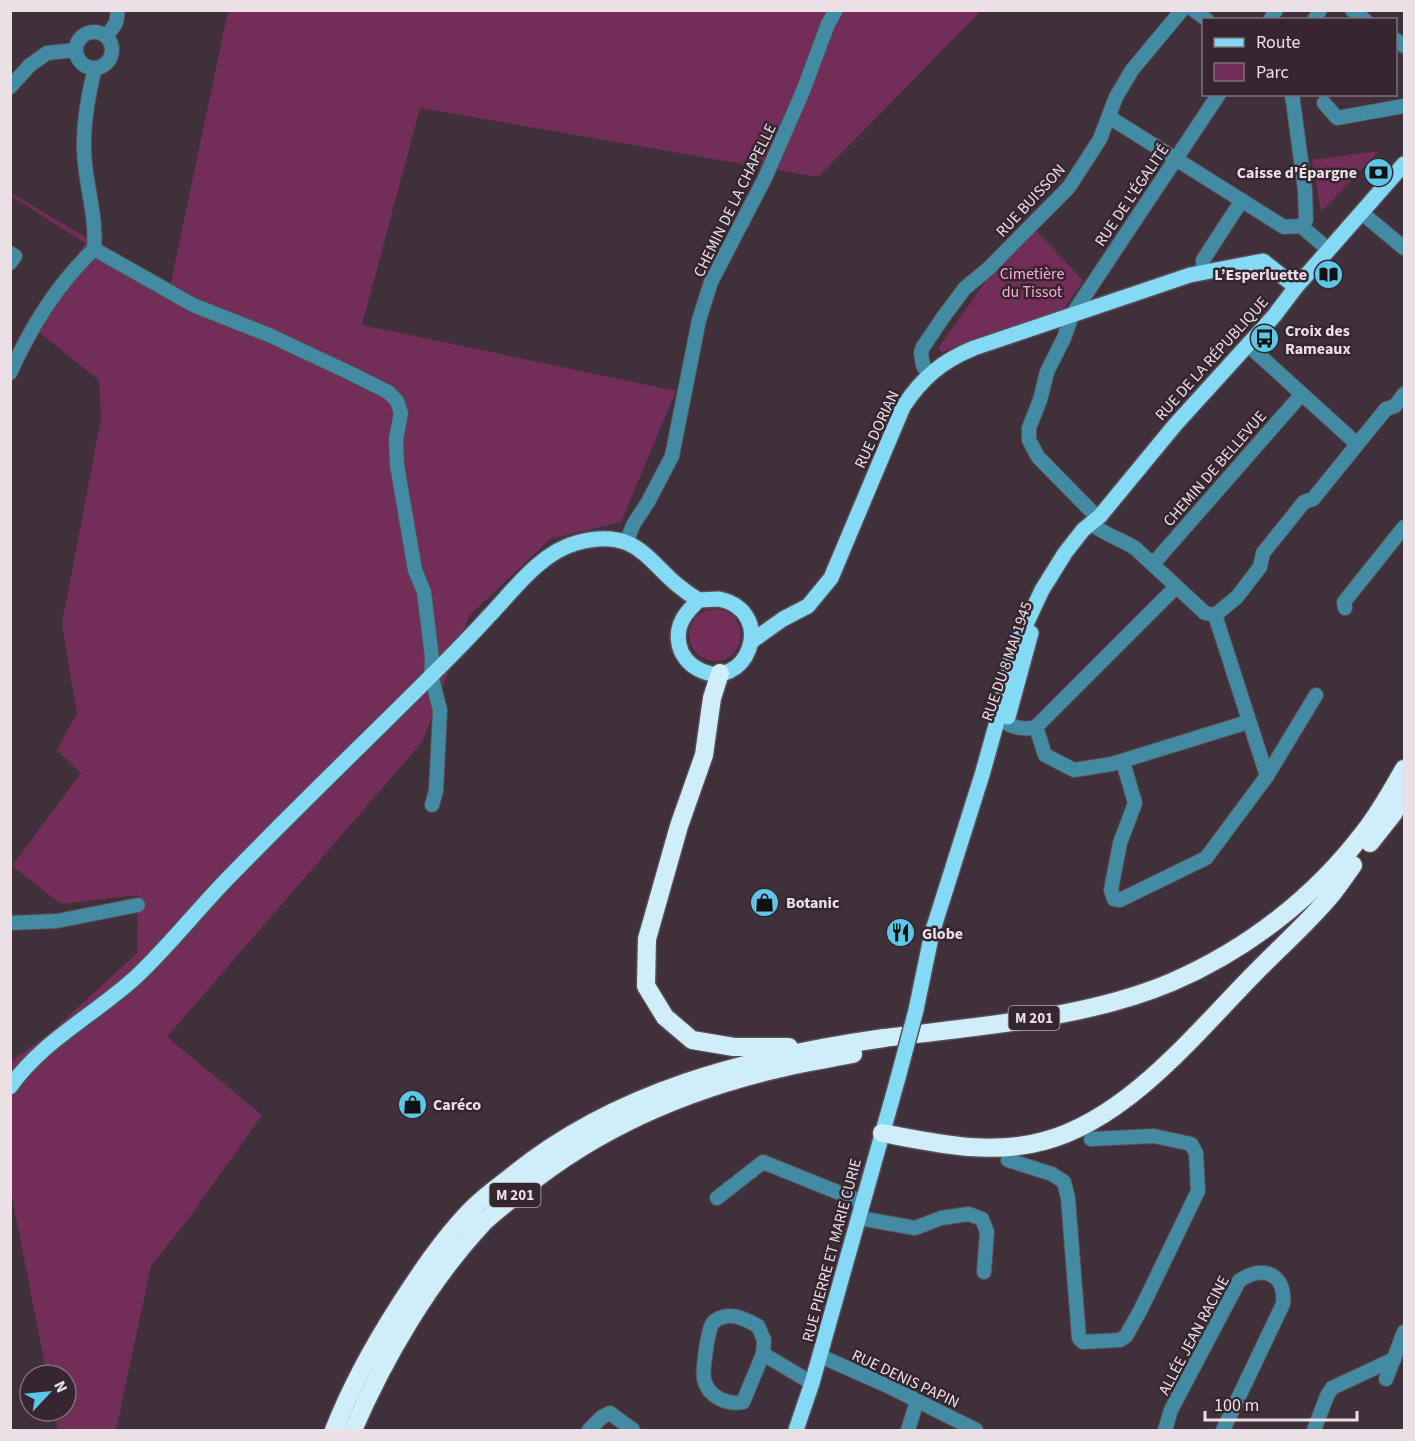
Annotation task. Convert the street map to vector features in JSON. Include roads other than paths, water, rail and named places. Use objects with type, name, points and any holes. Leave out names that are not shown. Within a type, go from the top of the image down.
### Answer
[{"type":"highway","points":[[720,673],[712,698],[704,755],[679,826],[647,939],[646,986],[665,1017],[692,1040],[734,1047],[824,1047]]},
{"type":"highway","name":"M 201","points":[[344,1428],[379,1338],[432,1256],[473,1208],[532,1159],[585,1124],[676,1085],[719,1071],[824,1047],[1032,1018],[1098,1006],[1169,983],[1207,966],[1242,946],[1311,892],[1365,831],[1404,769]]},
{"type":"highway","name":"M 201","points":[[344,1428],[446,1267],[484,1222],[538,1175],[596,1138],[691,1095],[772,1070],[881,1048],[1047,1027],[1090,1019],[1143,1004],[1203,978],[1238,959],[1282,929],[1315,902],[1353,865],[1393,814],[1404,792]]},
{"type":"highway","points":[[882,1133],[955,1146],[1014,1147],[1045,1141],[1075,1130],[1109,1112],[1137,1090],[1204,1024],[1331,895],[1353,865]]},
{"type":"main road","name":"RUE DE LA RÉPUBLIQUE","points":[[1095,521],[1175,425],[1248,345],[1404,164]]},
{"type":"main road","name":"RUE DORIAN","points":[[752,641],[783,619],[808,606],[831,578],[903,407],[915,388],[944,362],[1072,315],[1203,272],[1263,261],[1296,287]]},
{"type":"main road","name":"RUE DU 8 MAI 1945","points":[[898,1078],[916,1010],[932,933],[988,751],[1002,721],[1012,654],[1042,590],[1065,553],[1083,530],[1095,521]]},
{"type":"main road","points":[[10,1087],[42,1051],[137,976],[231,874],[431,675],[531,571],[555,553],[573,544],[594,539],[609,538],[627,541],[649,556],[687,594],[699,600],[727,601],[740,608],[752,630],[752,641],[745,658],[738,665],[720,673],[704,672],[696,668],[683,654],[679,644],[678,633],[683,617],[699,600]]},
{"type":"main road","points":[[661,570],[679,601],[683,617]]},
{"type":"main road","name":"RUE DORIAN","points":[[748,620],[783,619]]},
{"type":"main road","name":"RUE PIERRE ET MARIE CURIE","points":[[796,1431],[813,1383],[898,1078]]},
{"type":"street","points":[[107,36],[116,23],[118,10]]},
{"type":"street","name":"CHEMIN DE LA CHAPELLE","points":[[627,541],[633,525],[672,456],[699,320],[711,282],[765,178],[803,91],[828,24],[836,10]]},
{"type":"street","name":"RUE BUISSON","points":[[928,374],[921,361],[923,347],[964,288],[973,282],[1069,187],[1100,139],[1116,97],[1132,70],[1182,10]]},
{"type":"street","points":[[96,31],[107,36],[113,47],[110,59],[101,67],[95,68],[89,68],[80,61],[76,44],[84,34],[96,31]]},
{"type":"street","points":[[10,87],[30,65],[47,53],[76,51]]},
{"type":"street","points":[[10,373],[40,314],[76,267],[94,249],[96,228],[84,153],[86,101],[95,68]]},
{"type":"street","name":"RUE DE L'ÉGALITÉ","points":[[1095,521],[1036,454],[1029,440],[1029,428],[1047,372],[1064,338],[1072,315],[1218,96]]},
{"type":"street","points":[[1292,96],[1305,190],[1304,223],[1329,250]]},
{"type":"street","points":[[1324,104],[1337,118],[1404,106]]},
{"type":"street","points":[[1110,117],[1284,227],[1304,223]]},
{"type":"street","points":[[1203,272],[1203,260],[1242,200]]},
{"type":"street","points":[[1362,213],[1404,248]]},
{"type":"street","points":[[94,249],[193,305],[289,345],[388,392],[396,398],[401,413],[396,439],[397,465],[416,570],[424,592],[432,658],[431,675],[440,710],[436,790],[432,805]]},
{"type":"street","points":[[10,253],[15,256],[10,263]]},
{"type":"street","points":[[1248,345],[1357,444]]},
{"type":"street","points":[[1095,521],[1104,533],[1135,548],[1205,614],[1215,615],[1237,597],[1260,567],[1263,553],[1304,502],[1313,499],[1386,410],[1400,410],[1404,394]]},
{"type":"street","name":"CHEMIN DE BELLEVUE","points":[[1153,564],[1301,395]]},
{"type":"street","points":[[1345,608],[1344,602],[1404,527]]},
{"type":"street","points":[[1002,721],[1029,729],[1036,727],[1176,587]]},
{"type":"street","points":[[1215,615],[1248,722],[1268,776]]},
{"type":"street","points":[[1123,762],[1135,803],[1120,843],[1111,890],[1114,899],[1120,900],[1206,858],[1268,776],[1316,694]]},
{"type":"street","points":[[1036,727],[1045,755],[1074,770],[1123,762],[1248,722]]},
{"type":"street","points":[[10,923],[57,921],[138,905]]},
{"type":"street","points":[[1008,1160],[1052,1174],[1064,1182],[1068,1198],[1079,1338],[1083,1342],[1120,1340],[1126,1336],[1141,1309],[1198,1191],[1196,1153],[1191,1144],[1154,1136],[1091,1139]]},
{"type":"street","points":[[717,1198],[763,1162],[862,1202]]},
{"type":"street","points":[[858,1218],[915,1228],[941,1218],[969,1214],[982,1219],[987,1232],[984,1272]]},
{"type":"street","name":"ALLÉE JEAN RACINE","points":[[1165,1431],[1172,1410],[1239,1281],[1251,1273],[1266,1273],[1272,1276],[1282,1288],[1283,1304],[1223,1431]]},
{"type":"street","points":[[724,1316],[732,1316],[758,1326],[764,1341],[763,1354],[743,1402],[732,1404],[722,1401],[710,1391],[704,1379],[709,1332],[714,1322],[724,1316]]},
{"type":"street","points":[[1386,1379],[1404,1332]]},
{"type":"street","points":[[763,1354],[813,1383]]},
{"type":"street","name":"RUE DENIS PAPIN","points":[[820,1356],[976,1431]]},
{"type":"street","points":[[1314,1431],[1332,1388],[1394,1359]]},
{"type":"street","points":[[908,1431],[917,1401]]},
{"type":"street","points":[[590,1431],[602,1417],[610,1413],[633,1431]]},
{"type":"place","name":"Caisse d'Épargne","points":[[1378,172]]},
{"type":"place","name":"L’Esperluette","points":[[1328,274]]},
{"type":"place","name":"Croix des Rameaux","points":[[1264,339]]},
{"type":"place","name":"Botanic","points":[[765,902]]},
{"type":"place","name":"Globe","points":[[901,933]]},
{"type":"place","name":"Caréco","points":[[412,1104]]},
{"type":"park label","name":"Cimetière du Tissot","points":[[1032,282]]}]
